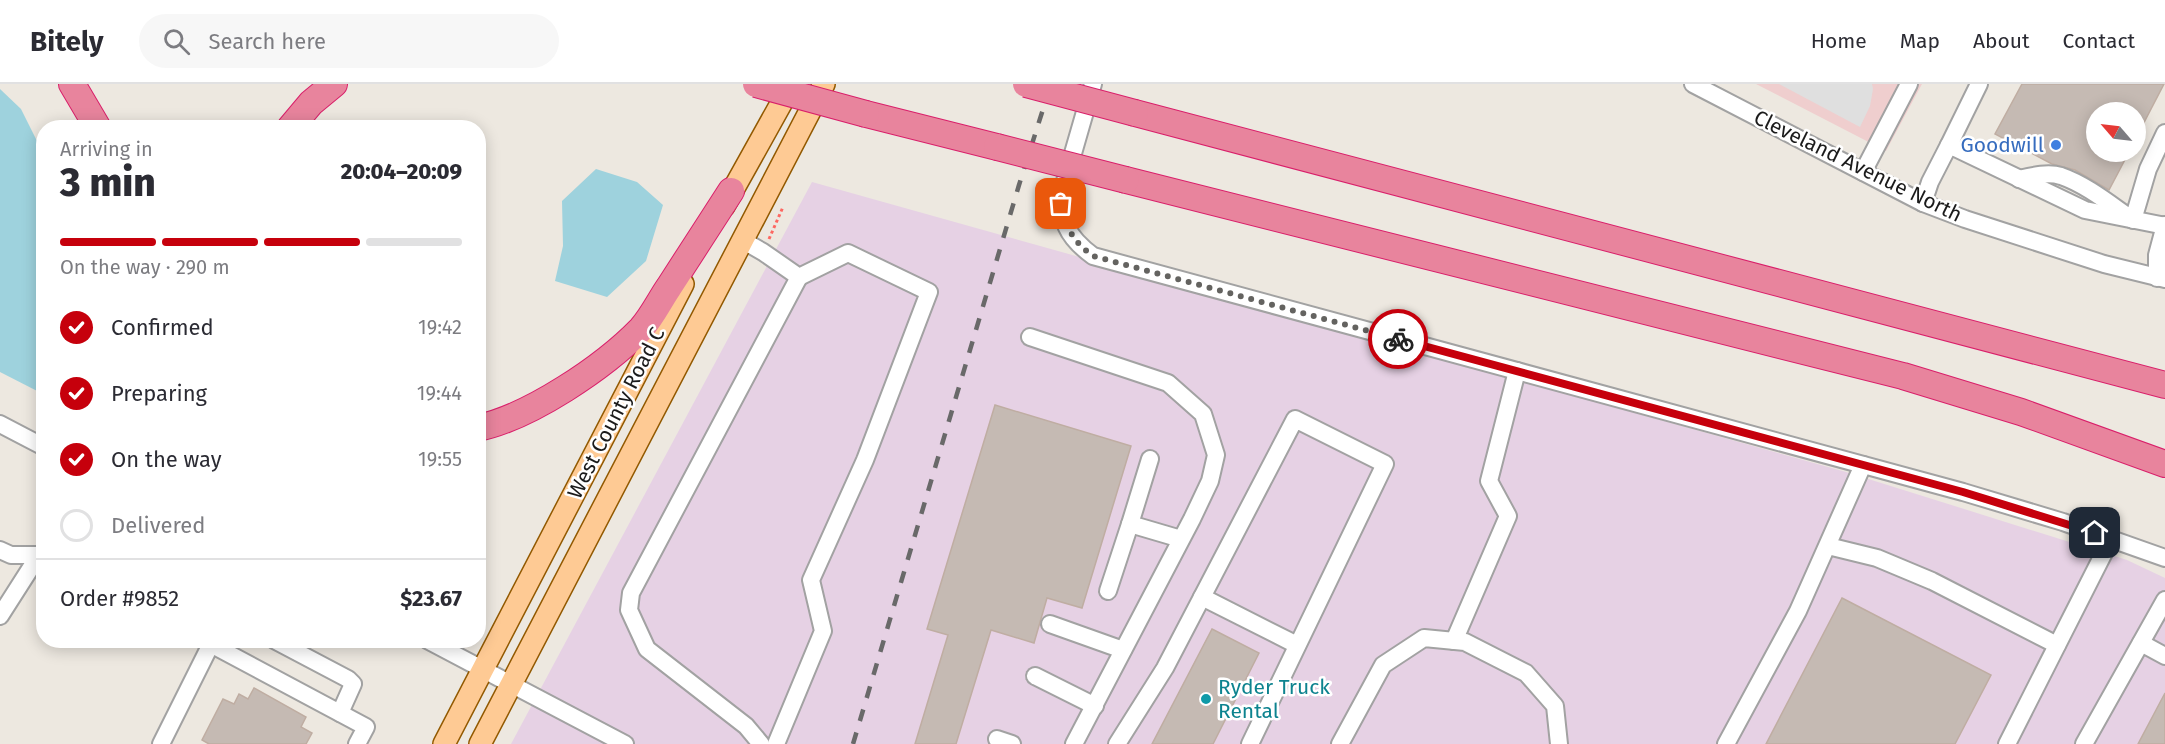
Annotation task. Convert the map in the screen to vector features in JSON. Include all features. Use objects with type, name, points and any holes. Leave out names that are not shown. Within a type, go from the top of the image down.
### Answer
[{"type":"highway","points":[[72,84],[93,120]]},
{"type":"highway","points":[[297,120],[334,84]]},
{"type":"highway","points":[[756,84],[866,114],[1903,376],[2021,412],[2165,464]]},
{"type":"highway","points":[[1026,84],[2165,384]]},
{"type":"highway","points":[[486,427],[495,425],[559,391],[611,355],[642,328],[731,191]]},
{"type":"main road","name":"West County Road C","points":[[444,744],[731,191],[792,84]]},
{"type":"main road","name":"West County Road C","points":[[480,744],[824,84]]},
{"type":"street","points":[[1094,84],[1063,188],[1061,204],[1070,234],[1080,247],[1093,256],[1974,495],[2165,558]]},
{"type":"street","name":"Cleveland Avenue North","points":[[1693,84],[1710,88],[1923,203],[2104,264],[2161,278]]},
{"type":"street","points":[[1863,172],[1909,84]]},
{"type":"street","points":[[1923,203],[1930,182],[1979,84]]},
{"type":"street","points":[[2133,220],[2148,169],[2165,133]]},
{"type":"street","points":[[1949,145],[2085,210],[2165,226],[2157,255],[2161,278]]},
{"type":"street","points":[[742,240],[764,252],[799,277]]},
{"type":"street","points":[[761,744],[746,726],[647,648],[628,610],[631,593],[799,277],[848,253],[928,292],[865,460],[811,580],[823,631],[776,744]]},
{"type":"street","points":[[1030,337],[1168,383],[1203,414],[1216,455],[1210,481],[1074,744]]},
{"type":"street","points":[[1454,641],[1508,516],[1489,481],[1517,371]]},
{"type":"street","points":[[1117,744],[1165,668],[1295,419],[1385,464],[1250,744]]},
{"type":"street","points":[[0,424],[36,443]]},
{"type":"street","points":[[1108,591],[1150,459]]},
{"type":"street","points":[[1726,744],[1798,611],[1863,465]]},
{"type":"street","points":[[1130,524],[1181,539]]},
{"type":"street","points":[[2007,744],[2111,539]]},
{"type":"street","points":[[1828,546],[1877,558],[1932,581],[2057,645]]},
{"type":"street","points":[[0,550],[11,555],[36,553]]},
{"type":"street","points":[[0,616],[36,561]]},
{"type":"street","points":[[1202,597],[1297,645]]},
{"type":"street","points":[[2084,744],[2165,600]]},
{"type":"street","points":[[1050,624],[1123,650]]},
{"type":"street","points":[[1340,744],[1383,665],[1424,638],[1465,642],[1526,674],[1556,706],[1559,744]]},
{"type":"street","points":[[2141,643],[2165,656]]},
{"type":"street","points":[[160,744],[206,648]]},
{"type":"street","points":[[220,648],[366,727],[357,744]]},
{"type":"street","points":[[289,648],[348,679],[353,684],[340,713]]},
{"type":"street","points":[[442,648],[625,744]]},
{"type":"street","points":[[1035,676],[1095,705]]},
{"type":"shaded area","points":[[1756,84],[1922,84],[1886,151]]},
{"type":"shaded area","points":[[1779,84],[1872,84],[1873,89],[1870,106],[1860,127]]},
{"type":"shaded area","points":[[812,182],[1846,472],[2127,560],[2165,578],[2165,744],[511,744]]},
{"type":"water","points":[[0,89],[21,109],[36,139],[36,390],[0,372]]},
{"type":"water","points":[[596,169],[637,182],[663,205],[646,261],[607,297],[555,281],[563,246],[562,201]]},
{"type":"building","name":"Goodwill","points":[[2022,84],[2164,84],[2146,119],[2146,102],[2086,102],[2086,162],[2124,162],[2109,190],[2075,170],[2052,164],[1995,134]]},
{"type":"building","points":[[995,405],[1131,446],[1082,608],[1047,598],[1034,643],[991,630],[956,744],[915,744],[948,635],[927,629]]},
{"type":"building","points":[[1842,598],[1991,675],[1955,744],[1766,744]]},
{"type":"building","name":"Ryder Truck Rental","points":[[1212,629],[1259,653],[1213,744],[1152,744]]},
{"type":"building","points":[[254,688],[306,717],[301,727],[312,733],[306,744],[209,744],[202,740],[223,699],[234,704],[239,694],[248,699]]},
{"type":"building","points":[[2165,693],[2165,744],[2138,744]]},
{"type":"railway","points":[[853,744],[1051,84]]},
{"type":"way so far","points":[[1061,204],[1070,234],[1080,247],[1093,256],[1398,339]]},
{"type":"place","name":"Goodwill","points":[[2056,145]]},
{"type":"place","name":"Ryder Truck Rental","points":[[1206,699]]},
{"type":"route","points":[[1398,339],[1963,492],[2095,533]]}]
